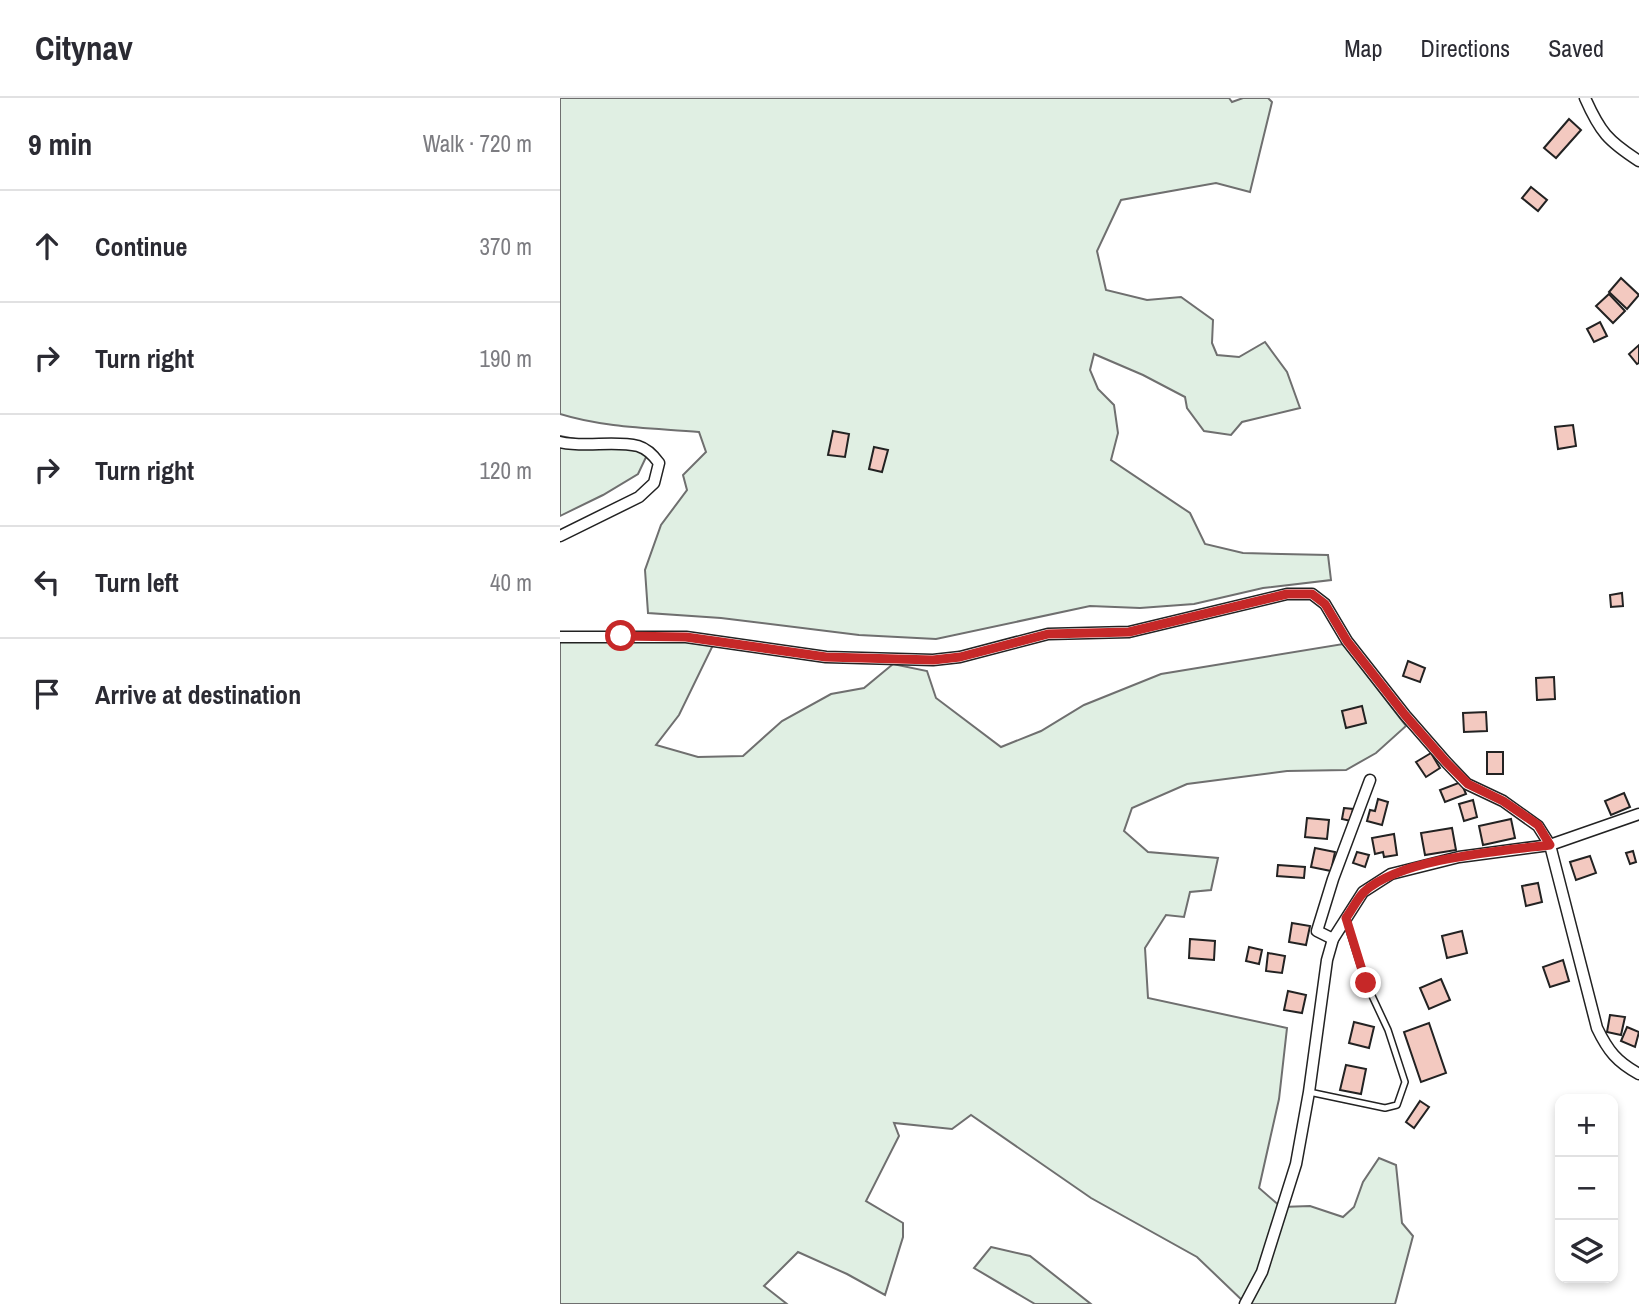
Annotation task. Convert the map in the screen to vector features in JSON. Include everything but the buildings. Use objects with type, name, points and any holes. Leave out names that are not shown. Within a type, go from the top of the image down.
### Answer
[{"type":"street","points":[[1585,98],[1596,123],[1612,143],[1639,161]]},
{"type":"street","points":[[560,442],[572,445],[639,446],[651,452],[660,463],[654,483],[639,497],[560,536]]},
{"type":"street","points":[[560,637],[686,637],[826,657],[933,660],[960,657],[1048,634],[1129,632],[1287,594],[1312,594],[1325,604],[1347,641],[1446,762],[1468,784],[1503,801],[1538,825],[1550,845],[1597,1028],[1606,1048],[1626,1067],[1639,1074]]},
{"type":"street","points":[[1332,939],[1317,931],[1370,780]]},
{"type":"street","points":[[1245,1304],[1262,1272],[1296,1164],[1310,1092],[1332,939],[1363,892],[1391,874],[1459,857],[1550,845],[1639,814]]},
{"type":"lane","points":[[1310,1092],[1385,1108],[1397,1105],[1405,1082],[1388,1030],[1366,983],[1346,918]]},
{"type":"green space","points":[[560,98],[1229,98],[1232,102],[1243,98],[1268,98],[1272,102],[1250,192],[1216,183],[1121,200],[1097,251],[1106,290],[1147,300],[1181,297],[1213,320],[1212,343],[1217,355],[1239,357],[1265,342],[1287,372],[1300,408],[1242,422],[1231,435],[1204,431],[1187,408],[1185,397],[1094,354],[1090,370],[1098,389],[1114,405],[1118,433],[1111,460],[1190,513],[1205,544],[1243,553],[1328,555],[1331,580],[1263,588],[1194,604],[1140,608],[1090,606],[936,639],[859,635],[721,618],[648,613],[645,570],[661,525],[687,490],[683,475],[706,452],[699,432],[612,425],[560,414]]},
{"type":"green space","points":[[560,436],[648,453],[638,474],[560,516]]},
{"type":"green space","points":[[560,633],[715,641],[679,715],[656,745],[698,757],[743,756],[782,721],[831,694],[864,688],[893,664],[927,671],[936,698],[1001,747],[1041,731],[1084,705],[1161,674],[1343,644],[1406,726],[1376,753],[1346,770],[1287,771],[1187,784],[1132,808],[1124,831],[1148,852],[1218,858],[1211,890],[1190,892],[1184,917],[1166,915],[1145,948],[1148,998],[1287,1028],[1279,1099],[1259,1188],[1281,1207],[1310,1206],[1343,1217],[1354,1207],[1363,1182],[1379,1158],[1396,1165],[1402,1223],[1413,1236],[1395,1304],[1246,1304],[1197,1257],[1091,1198],[971,1115],[952,1129],[894,1123],[899,1136],[866,1201],[903,1223],[903,1237],[885,1295],[798,1252],[764,1286],[787,1304],[560,1304]]},
{"type":"green space","points":[[991,1247],[1030,1256],[1091,1304],[1035,1304],[974,1268]]},
{"type":"route","points":[[621,636],[686,637],[826,657],[933,660],[960,657],[1048,634],[1129,632],[1178,622],[1248,602],[1287,594],[1312,594],[1325,604],[1347,641],[1446,762],[1468,784],[1503,801],[1538,825],[1550,845],[1459,857],[1391,874],[1363,892],[1346,918],[1366,983]]}]
